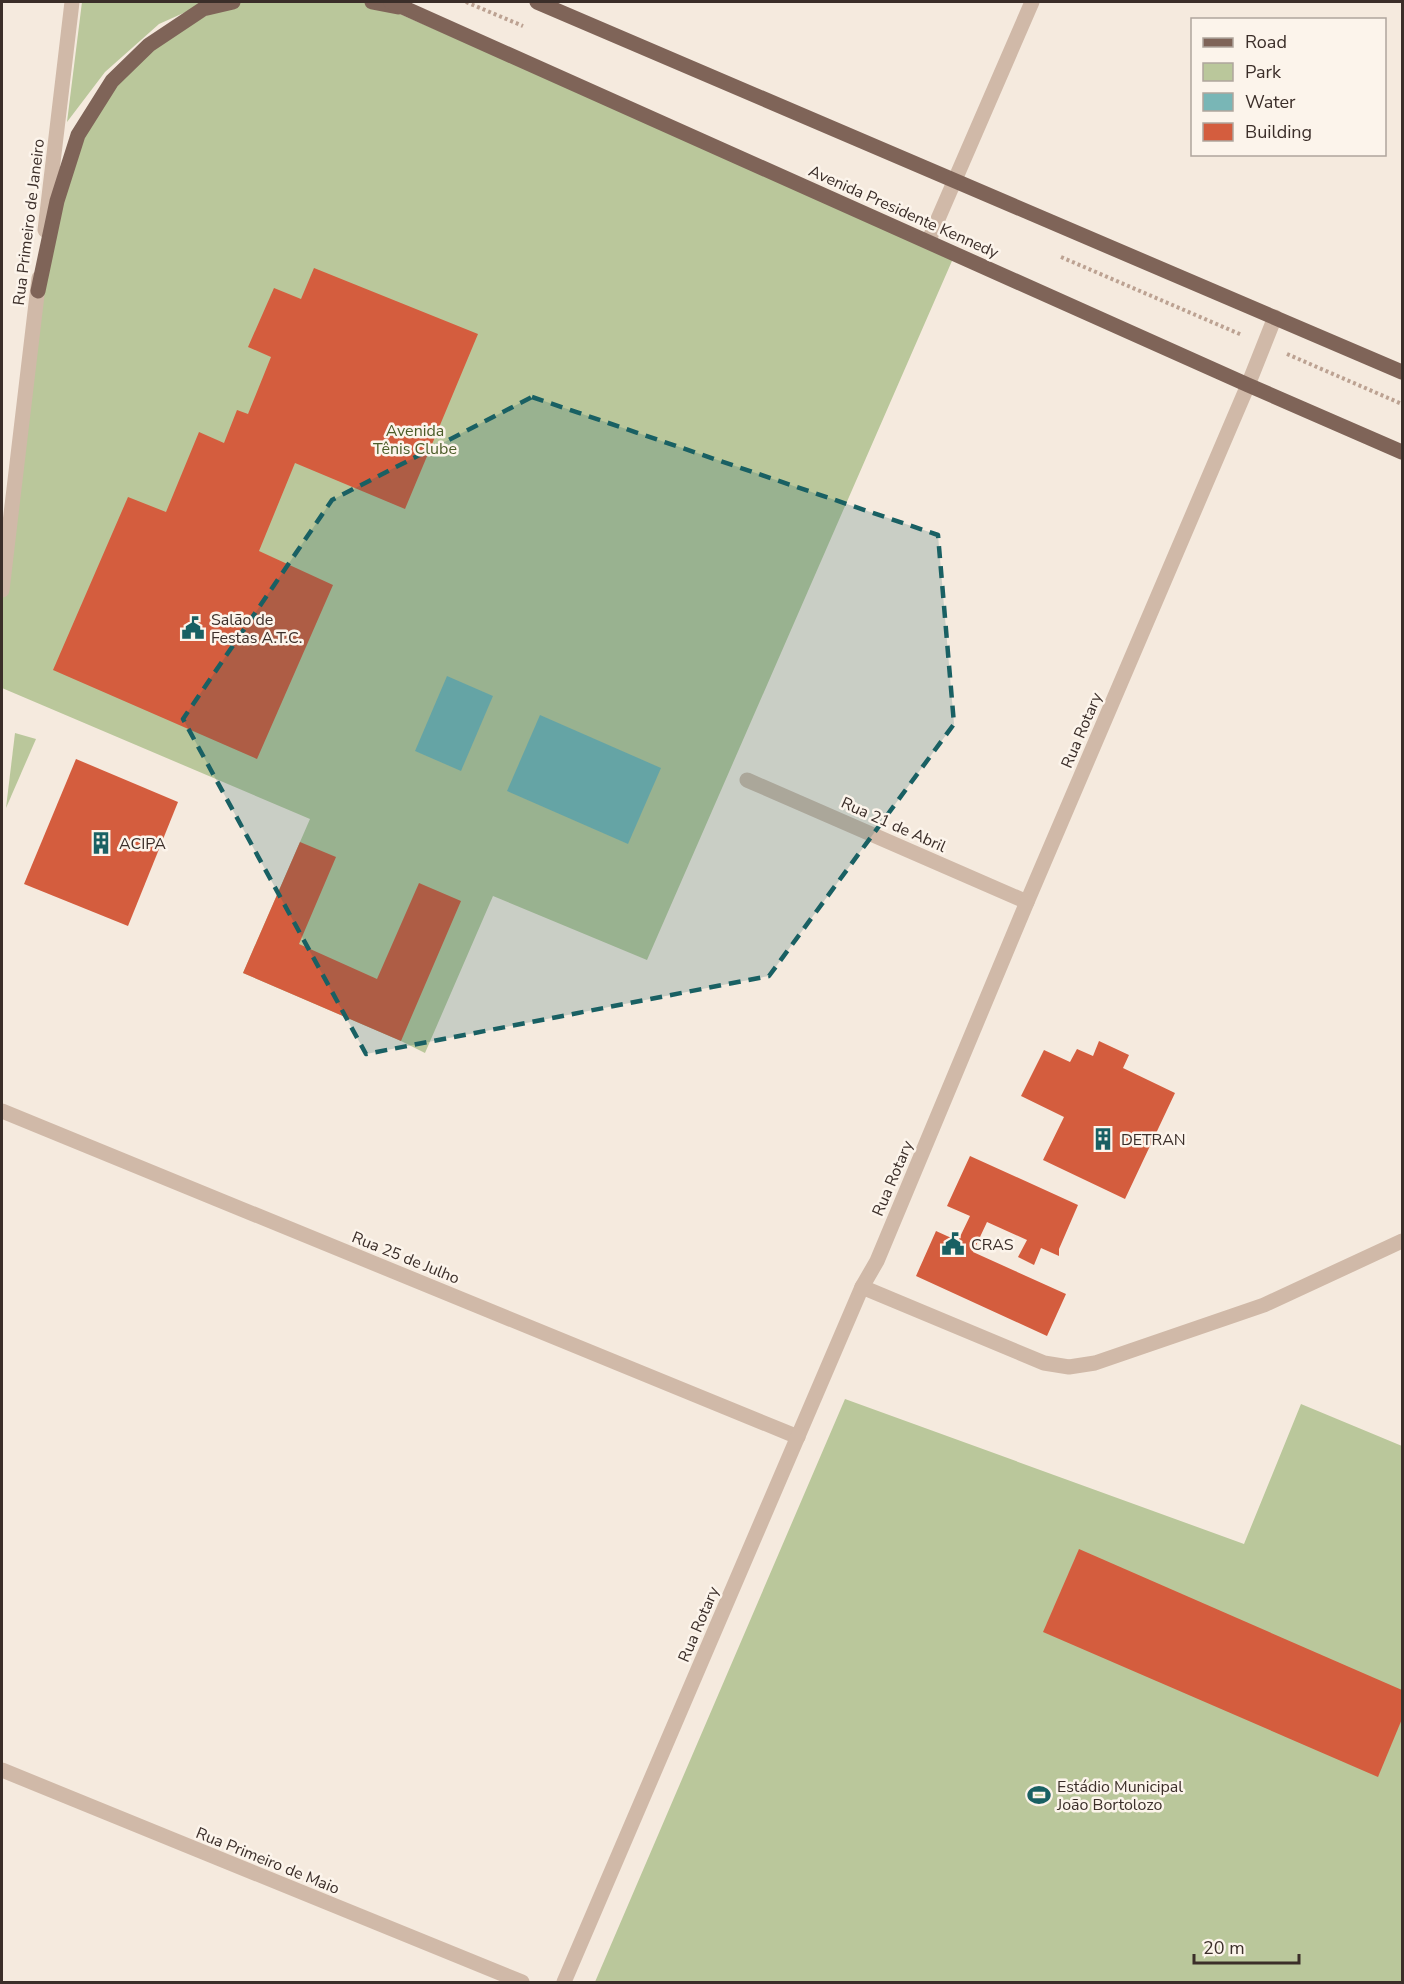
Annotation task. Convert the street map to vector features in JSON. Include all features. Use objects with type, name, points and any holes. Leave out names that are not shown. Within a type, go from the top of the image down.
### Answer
[{"type":"main road","points":[[38,291],[57,201],[78,135],[112,81],[149,45],[203,9],[233,2]]},
{"type":"main road","points":[[372,2],[410,10]]},
{"type":"main road","name":"Avenida Presidente Kennedy","points":[[391,2],[1248,386],[1402,452]]},
{"type":"main road","points":[[537,2],[1402,372]]},
{"type":"street","name":"Rua Primeiro de Janeiro","points":[[2,590],[8,473],[38,291],[72,2]]},
{"type":"street","points":[[928,242],[1032,2]]},
{"type":"street","name":"Rua Rotary","points":[[564,1983],[862,1287],[881,1251],[1027,902],[1248,386],[1275,317]]},
{"type":"street","name":"Rua 21 de Abril","points":[[747,780],[1027,902]]},
{"type":"street","name":"Rua 25 de Julho","points":[[2,1111],[798,1437]]},
{"type":"street","points":[[862,1287],[1044,1363],[1069,1367],[1095,1363],[1264,1305],[1402,1241]]},
{"type":"street","name":"Rua Primeiro de Maio","points":[[2,1770],[522,1983]]},
{"type":"highlighted area","points":[[532,397],[938,535],[954,724],[769,976],[366,1054],[183,719],[332,500]]},
{"type":"green space","points":[[82,2],[208,2],[159,24],[105,72],[67,122]]},
{"type":"green space","name":"Avenida Tênis Clube","points":[[233,2],[372,2],[955,254],[647,960],[493,896],[425,1053],[243,973],[310,819],[2,688],[2,590],[38,291],[78,135],[149,45]]},
{"type":"green space","points":[[15,733],[36,739],[6,808]]},
{"type":"green space","name":"Estádio Municipal João Bortolozo","points":[[845,1399],[1244,1544],[1301,1404],[1402,1446],[1402,1982],[595,1982]]},
{"type":"water","points":[[447,676],[493,696],[461,771],[415,751]]},
{"type":"water","points":[[540,715],[661,768],[628,844],[507,791]]},
{"type":"building","points":[[314,268],[478,334],[405,509],[295,463],[259,551],[333,585],[257,759],[53,670],[128,497],[166,512],[199,432],[224,443],[237,410],[248,414],[271,357],[248,347],[274,288],[301,299]]},
{"type":"building","name":"ACIPA","points":[[76,759],[178,802],[128,926],[24,884]]},
{"type":"building","points":[[300,842],[336,857],[299,944],[377,979],[419,883],[461,901],[401,1041],[243,973]]},
{"type":"building","name":"DETRAN","points":[[1099,1041],[1129,1055],[1123,1068],[1175,1093],[1125,1199],[1043,1160],[1064,1117],[1021,1096],[1044,1050],[1070,1062],[1077,1049],[1093,1056]]},
{"type":"building","name":"CRAS","points":[[970,1156],[1078,1205],[1059,1249],[1059,1256],[1041,1248],[1034,1265],[1018,1257],[1027,1240],[987,1222],[973,1252],[1066,1294],[1047,1336],[916,1276],[936,1231],[958,1241],[970,1216],[947,1206]]},
{"type":"building","points":[[1079,1549],[1402,1690],[1402,1719],[1378,1777],[1043,1632]]},
{"type":"place","name":"Salão de Festas A.T.C.","points":[[193,628]]},
{"type":"place","name":"ACIPA","points":[[101,843]]},
{"type":"place","name":"DETRAN","points":[[1103,1139]]},
{"type":"place","name":"CRAS","points":[[953,1244]]},
{"type":"place","name":"Estádio Municipal João Bortolozo","points":[[1039,1795]]}]
